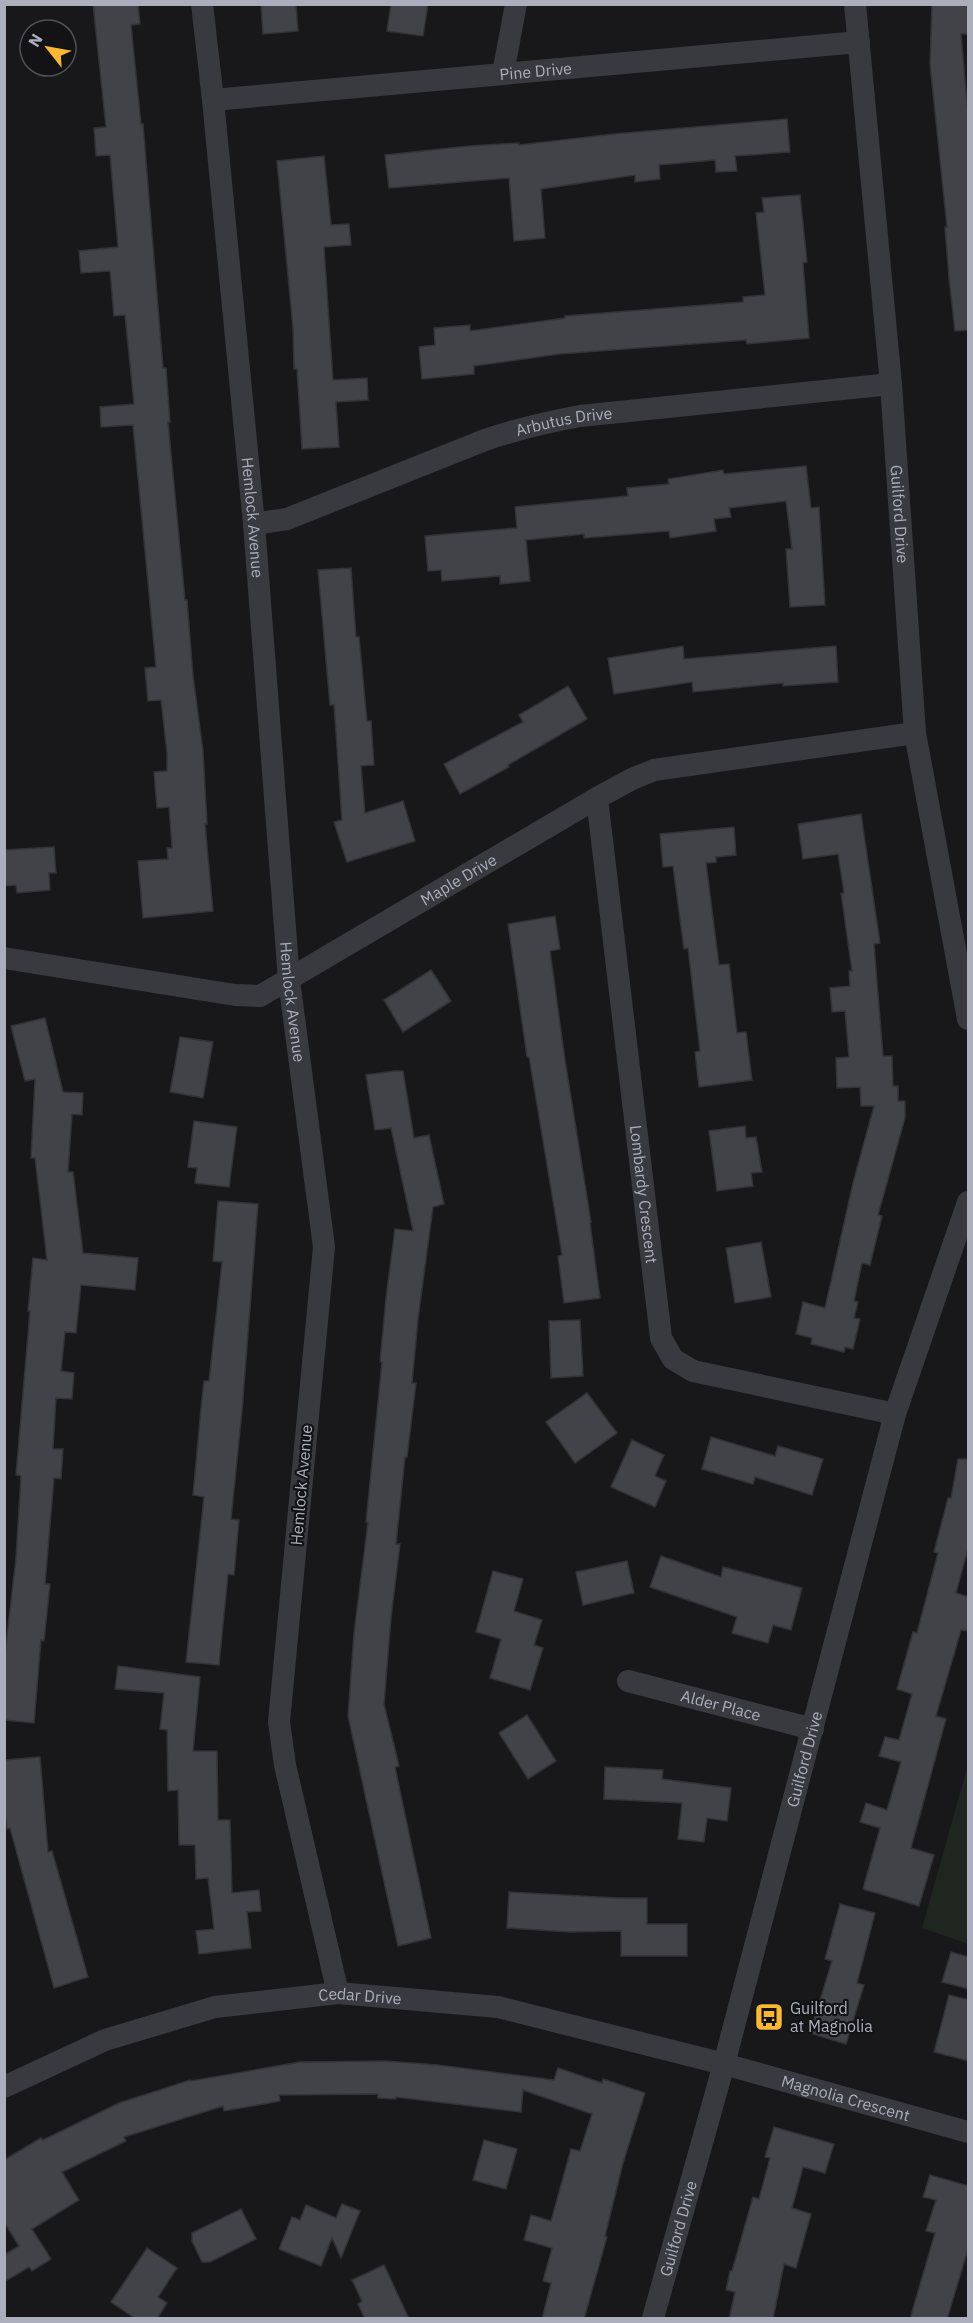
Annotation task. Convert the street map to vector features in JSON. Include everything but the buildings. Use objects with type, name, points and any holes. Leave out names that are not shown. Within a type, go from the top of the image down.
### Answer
[{"type":"street","name":"Hemlock Avenue","points":[[202,4],[254,524],[289,980],[324,1247],[279,1722],[285,1765],[338,1993]]},
{"type":"street","points":[[504,73],[516,4]]},
{"type":"street","name":"Guilford Drive","points":[[855,4],[891,384],[915,733],[969,1019]]},
{"type":"street","name":"Pine Drive","points":[[213,100],[859,42]]},
{"type":"street","name":"Arbutus Drive","points":[[254,524],[287,519],[515,429],[580,416],[891,384]]},
{"type":"street","name":"Maple Drive","points":[[4,958],[235,995],[260,996],[597,798],[654,770],[915,733]]},
{"type":"street","name":"Lombardy Crescent","points":[[597,798],[661,1338],[674,1359],[693,1371],[895,1414]]},
{"type":"street","name":"Guilford Drive","points":[[653,2319],[724,2064],[895,1414],[969,1202]]},
{"type":"street","name":"Alder Place","points":[[628,1681],[813,1729]]},
{"type":"street","name":"Cedar Drive","points":[[6,2078],[105,2040],[215,2007],[338,1993],[498,2007],[724,2064]]},
{"type":"street","name":"Magnolia Crescent","points":[[724,2064],[969,2132]]},
{"type":"shaded area","points":[[968,1765],[968,1944],[922,1928]]},
{"type":"place","name":"Guilford at Magnolia","points":[[769,2017]]}]
